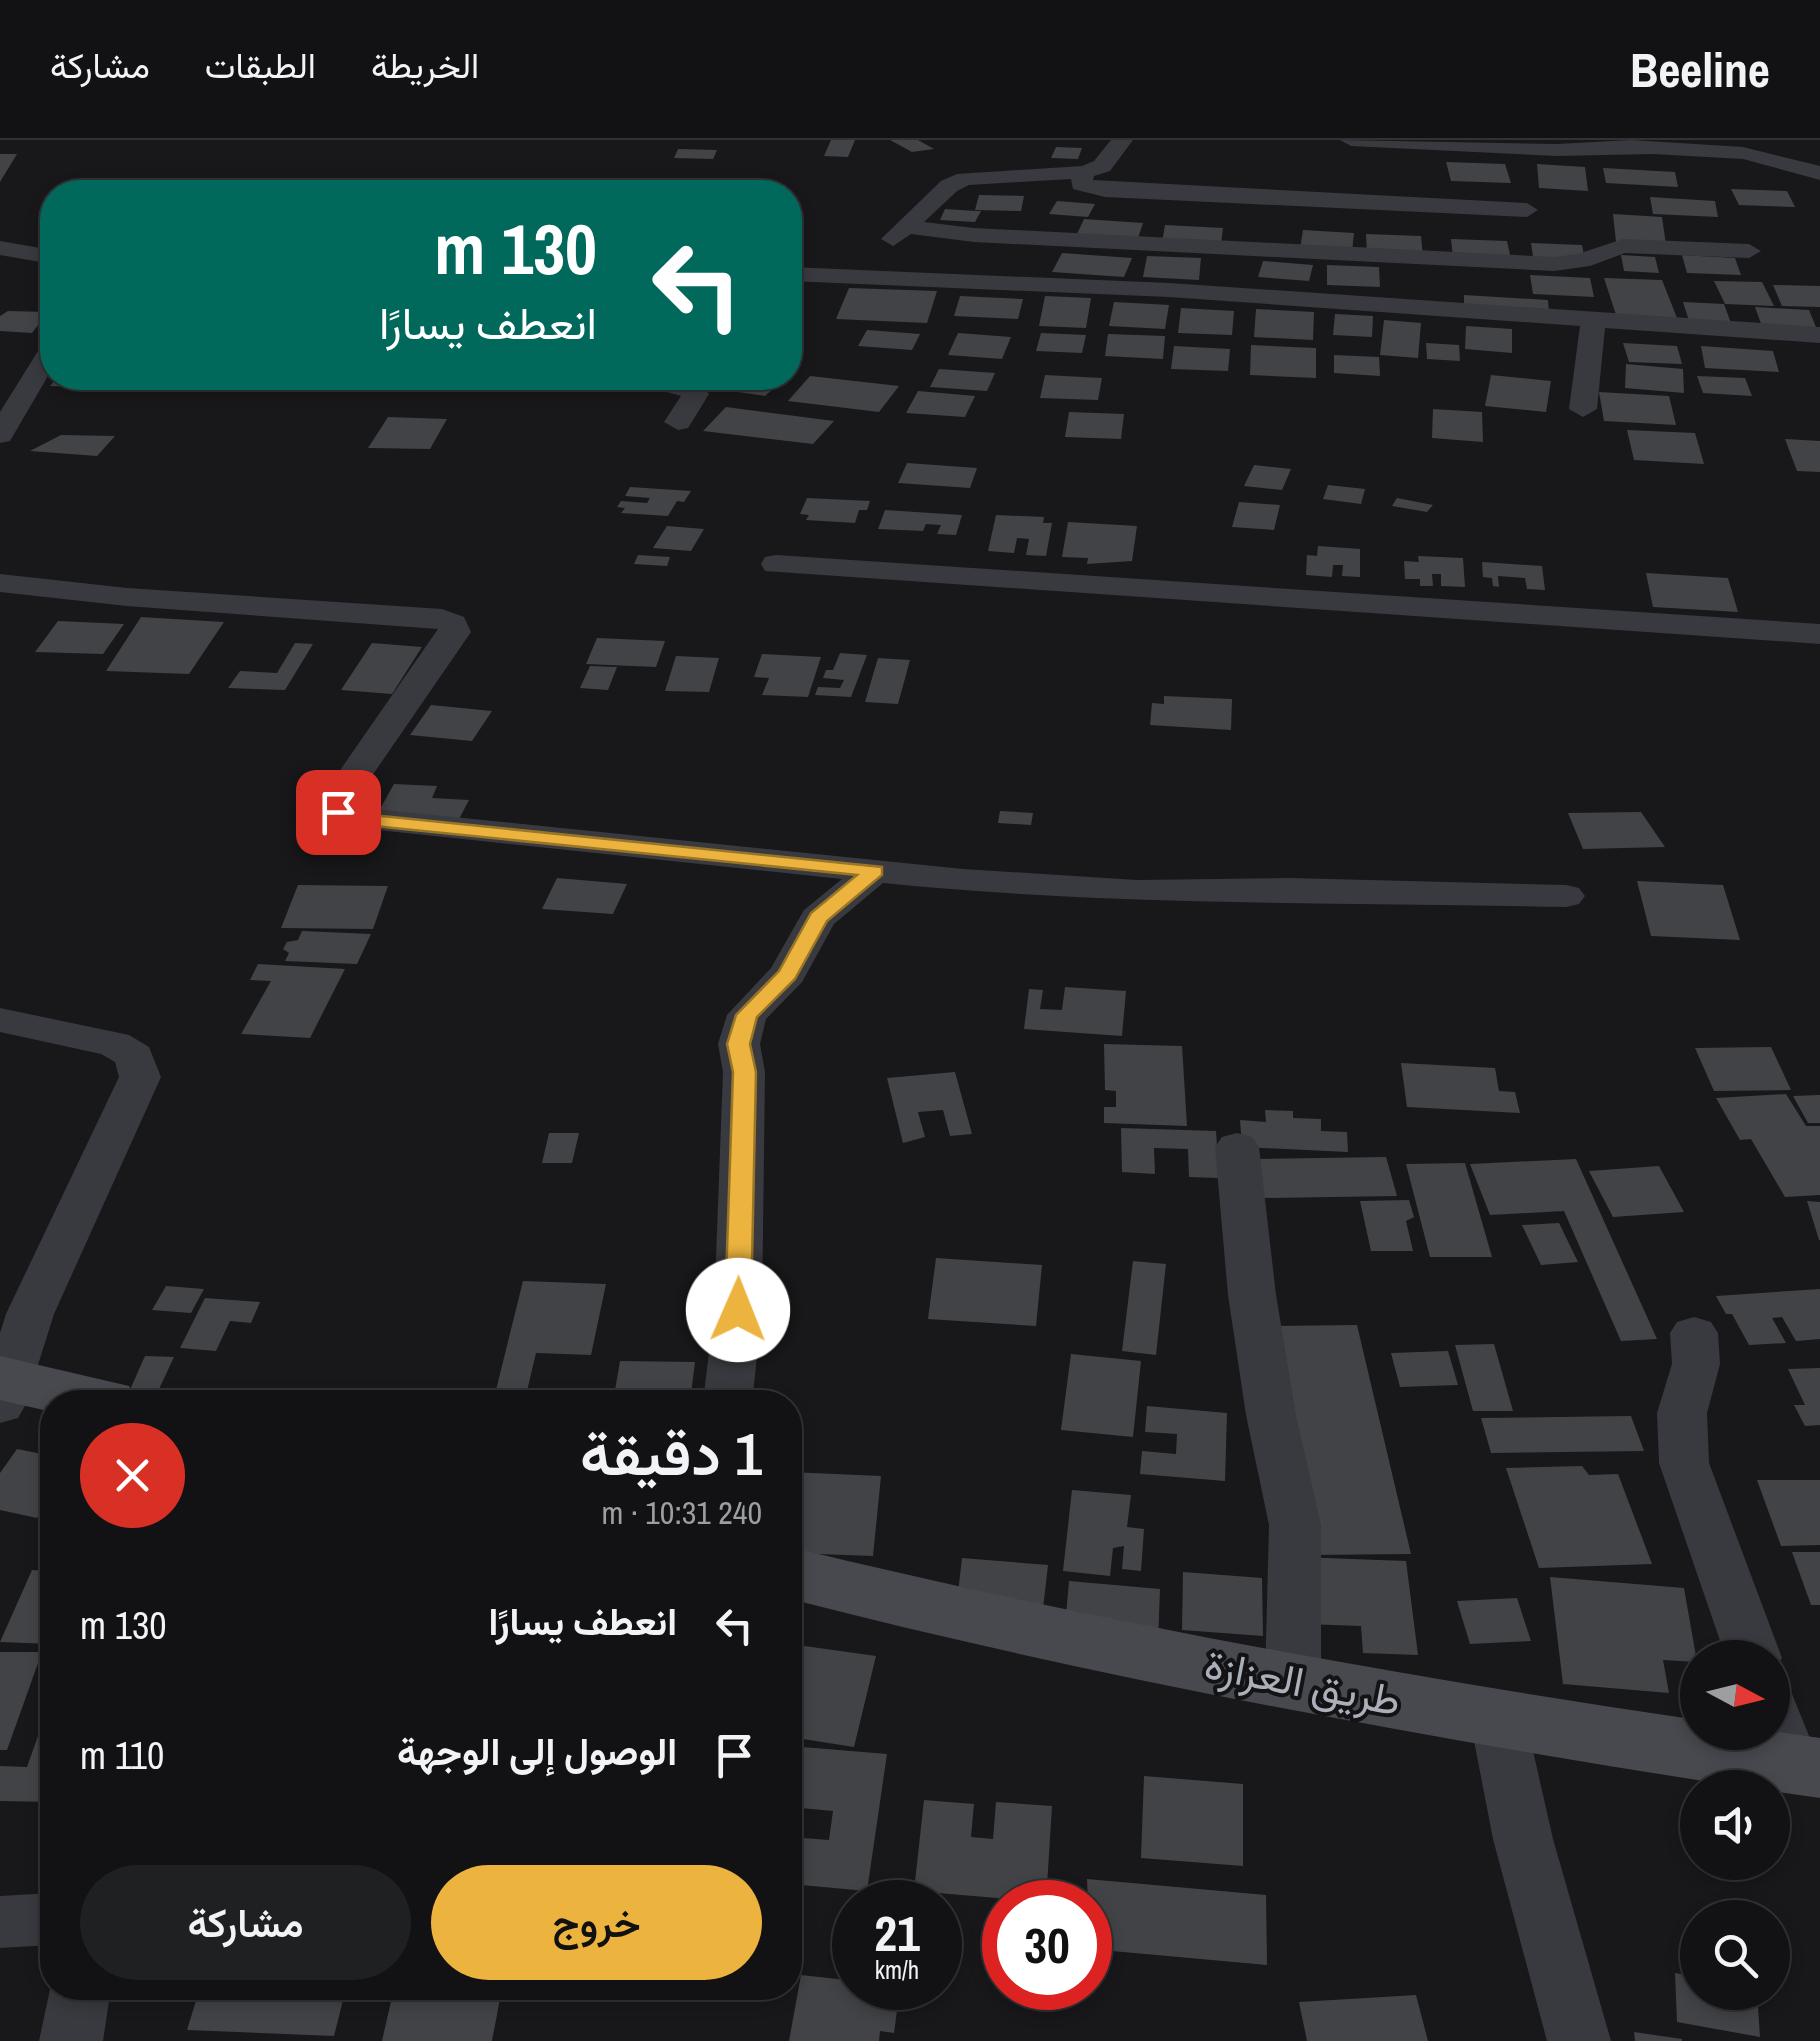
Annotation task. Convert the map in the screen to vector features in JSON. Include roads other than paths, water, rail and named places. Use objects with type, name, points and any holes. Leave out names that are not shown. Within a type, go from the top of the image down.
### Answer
[{"type":"street","points":[[802,292],[850,277],[948,186],[965,178],[1084,172],[1102,166],[1122,140]]},
{"type":"street","points":[[1351,140],[1557,150],[1651,148]]},
{"type":"street","points":[[1584,140],[1743,153],[1820,173]]},
{"type":"street","points":[[1084,172],[1082,184],[1106,190],[1527,210]]},
{"type":"street","points":[[908,227],[993,236],[1554,264],[1582,262],[1623,246],[1749,250]]},
{"type":"street","points":[[0,248],[40,255]]},
{"type":"street","points":[[802,275],[1169,290],[1820,335]]},
{"type":"street","points":[[1583,409],[1593,322]]},
{"type":"street","points":[[0,435],[40,368]]},
{"type":"street","points":[[678,422],[696,394],[691,390]]},
{"type":"street","points":[[776,564],[1820,634]]},
{"type":"street","points":[[0,584],[442,619],[453,624],[455,632],[450,642],[336,802],[344,818],[875,871],[1137,890],[1290,889],[1566,896]]},
{"type":"street","points":[[728,1390],[738,1310],[744,1072],[738,1044],[747,1015],[788,974],[818,918],[875,871]]},
{"type":"street","points":[[0,1020],[114,1044],[134,1056],[140,1076],[30,1314],[5,1388],[40,1393]]},
{"type":"street","points":[[1237,1147],[1252,1295],[1271,1414],[1295,1526],[1293,1681]]},
{"type":"street","points":[[1694,1333],[1696,1364],[1682,1414],[1684,1462],[1748,1640]]},
{"type":"street","name":"طريق العزازة","points":[[802,1576],[941,1611],[1498,1720],[1795,1747]]},
{"type":"street","points":[[1498,1720],[1523,1839],[1579,2041]]},
{"type":"street","points":[[0,1922],[40,1919]]},
{"type":"street","points":[[72,2041],[78,2000]]}]
